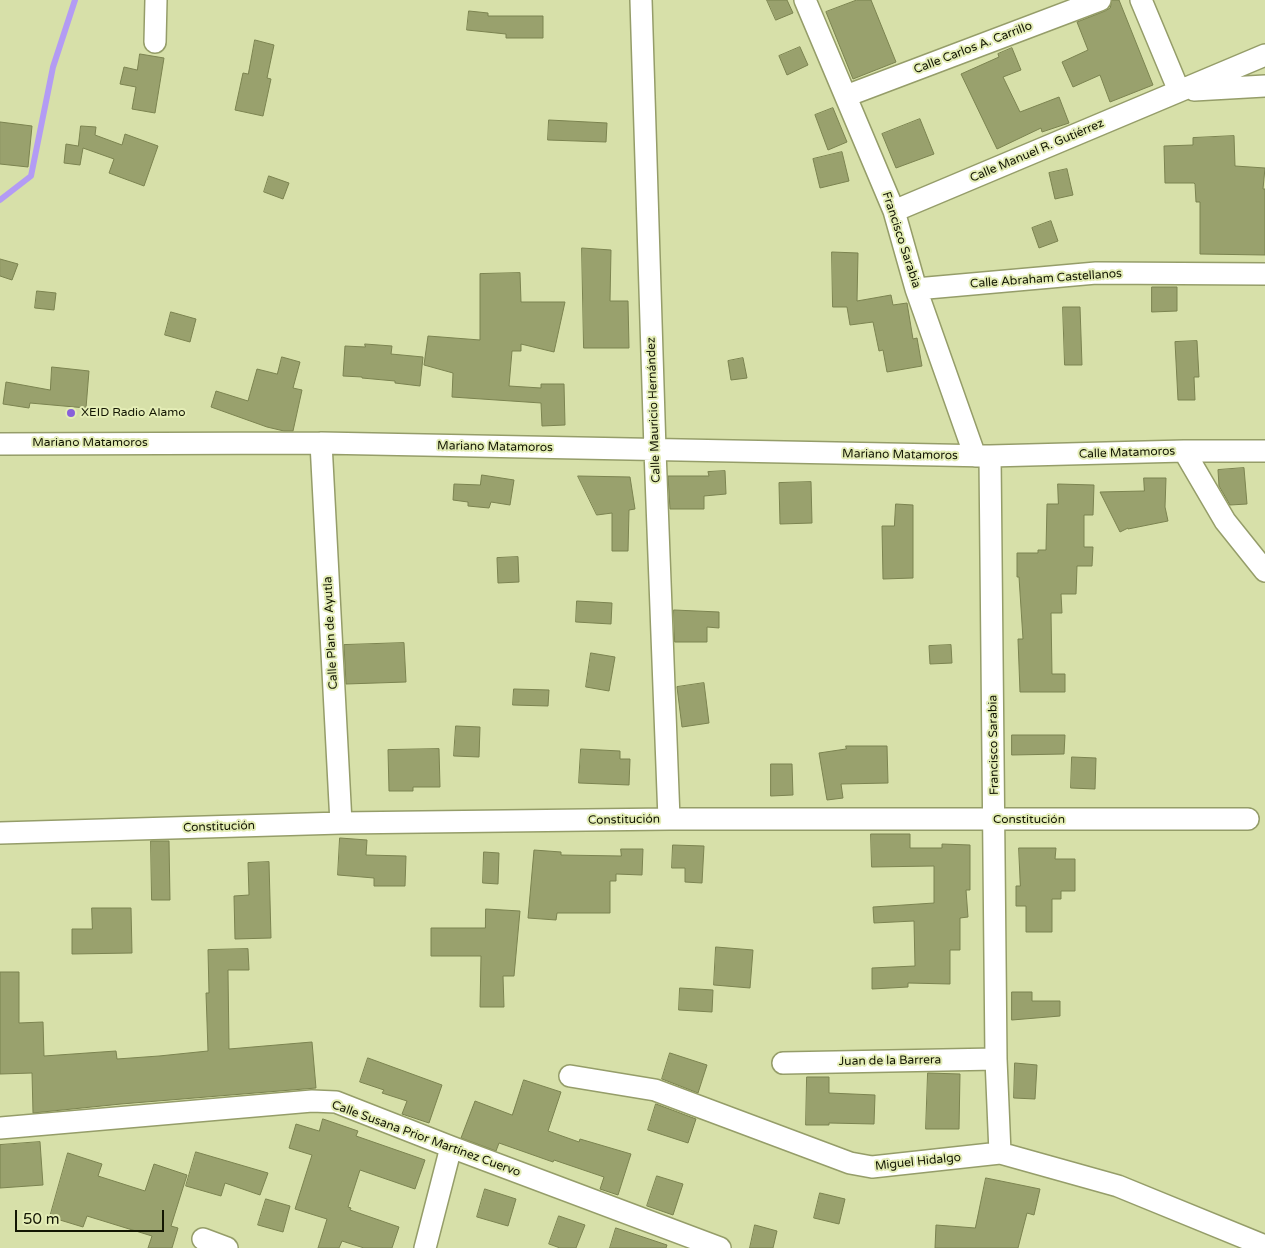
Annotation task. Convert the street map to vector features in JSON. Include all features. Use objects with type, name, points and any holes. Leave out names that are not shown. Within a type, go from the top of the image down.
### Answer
[{"type":"street","points":[[155,42],[156,0]]},
{"type":"street","name":"Calle Mauricio Hernández","points":[[641,0],[669,819]]},
{"type":"street","name":"Calle Carlos A. Carrillo","points":[[846,96],[1100,0]]},
{"type":"street","points":[[1142,0],[1179,91],[1265,86]]},
{"type":"street","name":"Francisco Sarabia","points":[[807,1],[894,211],[916,289],[982,456],[995,820],[996,1059],[1000,1153]]},
{"type":"street","name":"Calle Manuel R. Gutiérrez","points":[[894,211],[1265,55]]},
{"type":"street","name":"Calle Abraham Castellanos","points":[[916,289],[1096,273],[1265,274]]},
{"type":"street","name":"Mariano Matamoros","points":[[0,444],[321,443],[982,456]]},
{"type":"street","name":"Calle Plan de Ayutla","points":[[321,443],[340,823]]},
{"type":"street","points":[[1184,451],[1225,521],[1265,571]]},
{"type":"street","name":"Calle Matamoros","points":[[982,456],[1265,451]]},
{"type":"street","name":"Constitución","points":[[0,834],[340,823],[669,819],[1248,819]]},
{"type":"street","name":"Juan de la Barrera","points":[[783,1063],[996,1059]]},
{"type":"street","name":"Miguel Hidalgo","points":[[570,1076],[655,1090],[850,1163],[872,1167],[1000,1153],[1118,1186],[1265,1246]]},
{"type":"street","name":"Calle Susana Prior Martínez Cuervo","points":[[0,1128],[312,1101],[336,1102],[720,1248]]},
{"type":"street","points":[[425,1248],[451,1147]]},
{"type":"street","points":[[203,1239],[227,1248]]},
{"type":"building","points":[[767,0],[787,0],[793,13],[776,20]]},
{"type":"building","points":[[857,0],[871,0],[896,62],[853,79],[826,12]]},
{"type":"building","points":[[1112,0],[1119,0],[1153,85],[1110,102],[1100,75],[1073,87],[1062,62],[1088,50],[1077,22],[1110,8]]},
{"type":"building","points":[[469,11],[488,13],[488,16],[543,16],[543,38],[506,38],[506,34],[467,30]]},
{"type":"building","points":[[255,40],[274,45],[267,78],[271,79],[263,116],[235,110],[243,73],[248,74]]},
{"type":"building","points":[[800,47],[808,65],[787,75],[779,56]]},
{"type":"building","points":[[1012,48],[1021,70],[1003,77],[1020,112],[1059,97],[1069,123],[1042,132],[1041,128],[997,149],[961,74],[999,57],[998,54]]},
{"type":"building","points":[[140,54],[164,58],[155,113],[132,109],[136,87],[120,84],[124,67],[137,70]]},
{"type":"building","points":[[833,108],[847,142],[828,150],[815,115]]},
{"type":"building","points":[[920,119],[934,154],[896,168],[882,134]]},
{"type":"building","points":[[549,120],[607,123],[606,142],[548,140]]},
{"type":"building","points":[[0,122],[32,126],[28,167],[0,164]]},
{"type":"building","points":[[81,126],[96,127],[95,135],[122,145],[125,134],[158,146],[144,186],[109,173],[114,159],[83,148],[80,165],[64,163],[66,144],[78,146]]},
{"type":"building","points":[[1234,136],[1235,166],[1265,168],[1263,189],[1265,189],[1265,255],[1200,254],[1200,202],[1196,202],[1195,184],[1165,183],[1164,146],[1193,145],[1193,138]]},
{"type":"building","points":[[842,152],[849,181],[820,188],[813,159]]},
{"type":"building","points":[[1067,169],[1073,195],[1055,199],[1049,173]]},
{"type":"building","points":[[269,176],[289,183],[283,199],[264,192]]},
{"type":"building","points":[[1051,221],[1058,241],[1039,248],[1032,228]]},
{"type":"building","points":[[582,248],[611,250],[610,301],[628,301],[629,348],[584,348]]},
{"type":"building","points":[[832,252],[858,253],[857,301],[891,295],[893,305],[907,303],[913,339],[917,338],[922,366],[887,372],[883,350],[879,351],[873,322],[850,325],[847,307],[833,307]]},
{"type":"building","points":[[0,259],[18,264],[12,280],[0,276]]},
{"type":"building","points":[[520,273],[521,302],[565,302],[554,352],[521,344],[521,351],[512,351],[509,386],[541,388],[541,384],[564,384],[565,425],[542,426],[541,403],[452,397],[453,373],[424,365],[428,336],[480,340],[480,274]]},
{"type":"building","points":[[1152,287],[1177,287],[1177,311],[1152,312]]},
{"type":"building","points":[[37,291],[56,293],[54,310],[35,308]]},
{"type":"building","points":[[1063,307],[1080,307],[1082,365],[1065,365]]},
{"type":"building","points":[[171,312],[196,319],[190,342],[165,335]]},
{"type":"building","points":[[1197,341],[1199,377],[1194,377],[1195,400],[1178,400],[1175,342]]},
{"type":"building","points":[[365,344],[392,346],[391,354],[423,357],[420,386],[395,383],[395,381],[343,376],[345,346],[365,347]]},
{"type":"building","points":[[282,357],[300,362],[293,388],[302,390],[293,431],[267,427],[211,407],[216,391],[248,401],[257,369],[277,374]]},
{"type":"building","points":[[743,358],[747,378],[731,380],[728,361]]},
{"type":"building","points":[[52,367],[89,371],[86,408],[30,403],[29,408],[3,404],[6,382],[50,390]]},
{"type":"building","points":[[1244,468],[1247,504],[1230,505],[1219,486],[1218,470]]},
{"type":"building","points":[[725,471],[726,494],[704,496],[704,509],[670,509],[668,476],[709,476],[708,472]]},
{"type":"building","points":[[482,475],[514,480],[510,505],[491,502],[489,508],[468,506],[468,502],[453,500],[454,484],[480,485]]},
{"type":"building","points":[[578,476],[630,477],[635,509],[629,510],[628,551],[612,551],[612,513],[597,515]]},
{"type":"building","points":[[1144,478],[1166,478],[1165,507],[1168,521],[1128,528],[1120,532],[1100,492],[1144,491]]},
{"type":"building","points":[[811,482],[812,523],[780,524],[779,483]]},
{"type":"building","points":[[1058,484],[1094,485],[1093,515],[1084,515],[1084,547],[1093,547],[1092,566],[1077,566],[1076,594],[1061,594],[1062,613],[1051,613],[1052,674],[1065,674],[1065,692],[1020,692],[1018,639],[1023,639],[1019,577],[1017,577],[1017,553],[1038,553],[1038,550],[1046,550],[1047,504],[1058,504]]},
{"type":"building","points":[[896,504],[913,505],[913,578],[883,579],[882,526],[894,526]]},
{"type":"building","points":[[518,557],[519,582],[498,583],[497,558]]},
{"type":"building","points":[[577,601],[612,603],[611,624],[576,622]]},
{"type":"building","points":[[674,610],[719,612],[719,628],[707,627],[707,642],[675,642]]},
{"type":"building","points":[[404,643],[406,682],[346,684],[344,645]]},
{"type":"building","points":[[951,645],[952,663],[930,664],[929,646]]},
{"type":"building","points":[[591,653],[615,657],[609,691],[586,687]]},
{"type":"building","points":[[704,683],[709,723],[682,727],[677,687]]},
{"type":"building","points":[[514,689],[549,690],[548,706],[513,705]]},
{"type":"building","points":[[456,726],[480,727],[479,757],[454,756]]},
{"type":"building","points":[[1012,735],[1065,735],[1064,754],[1012,755]]},
{"type":"building","points":[[846,746],[887,746],[888,783],[841,784],[843,798],[827,800],[819,753],[846,749]]},
{"type":"building","points":[[439,749],[440,787],[413,787],[413,791],[389,791],[388,750]]},
{"type":"building","points":[[581,749],[620,751],[620,759],[630,759],[629,785],[579,783]]},
{"type":"building","points":[[1072,757],[1096,758],[1095,789],[1071,788]]},
{"type":"building","points":[[771,764],[792,764],[793,795],[771,796]]},
{"type":"building","points":[[871,834],[910,834],[910,848],[942,848],[942,844],[970,845],[970,890],[966,890],[968,917],[960,918],[960,950],[950,950],[950,984],[908,983],[908,987],[872,989],[872,968],[915,966],[914,921],[874,923],[873,907],[934,903],[934,866],[872,867]]},
{"type":"building","points":[[340,838],[367,840],[366,855],[406,856],[405,886],[374,886],[374,878],[338,875]]},
{"type":"building","points":[[151,841],[169,841],[170,900],[152,900]]},
{"type":"building","points":[[673,845],[704,846],[702,883],[685,882],[685,868],[672,868]]},
{"type":"building","points":[[1019,848],[1056,848],[1055,859],[1075,859],[1075,891],[1061,891],[1061,899],[1052,899],[1052,932],[1026,932],[1026,906],[1016,906],[1016,886],[1020,886]]},
{"type":"building","points":[[621,849],[643,849],[642,875],[616,874],[616,881],[610,881],[610,913],[557,913],[556,920],[528,918],[534,850],[561,852],[561,855],[621,856]]},
{"type":"building","points":[[484,852],[499,853],[498,884],[483,883]]},
{"type":"building","points":[[269,862],[271,938],[235,939],[234,896],[249,895],[248,863]]},
{"type":"building","points":[[92,908],[131,908],[132,953],[72,954],[72,929],[92,929]]},
{"type":"building","points":[[486,909],[520,911],[514,976],[503,976],[504,1007],[480,1007],[481,956],[431,956],[431,928],[485,928]]},
{"type":"building","points":[[716,947],[753,950],[750,988],[714,985]]},
{"type":"building","points":[[248,949],[249,970],[228,970],[229,1049],[312,1042],[316,1088],[33,1113],[32,1073],[0,1074],[0,972],[19,972],[19,1023],[43,1022],[44,1056],[116,1051],[117,1059],[159,1056],[208,1051],[206,993],[209,993],[208,950]]},
{"type":"building","points":[[680,988],[713,990],[712,1012],[679,1010]]},
{"type":"building","points":[[1012,992],[1032,992],[1032,1001],[1060,1001],[1060,1016],[1012,1020]]},
{"type":"building","points":[[670,1053],[707,1065],[698,1093],[662,1079]]},
{"type":"building","points":[[368,1058],[442,1085],[429,1123],[402,1114],[407,1101],[382,1093],[384,1090],[360,1082]]},
{"type":"building","points":[[1015,1063],[1037,1065],[1035,1099],[1014,1098]]},
{"type":"building","points":[[928,1073],[960,1074],[959,1129],[926,1129]]},
{"type":"building","points":[[807,1077],[829,1077],[829,1093],[875,1095],[874,1124],[829,1123],[829,1125],[806,1125]]},
{"type":"building","points":[[524,1080],[561,1092],[548,1131],[579,1142],[580,1139],[631,1154],[618,1195],[600,1189],[604,1177],[499,1143],[496,1151],[461,1138],[475,1101],[512,1115]]},
{"type":"building","points":[[656,1104],[696,1119],[688,1143],[648,1130]]},
{"type":"building","points":[[323,1119],[358,1131],[356,1136],[425,1160],[415,1189],[360,1170],[348,1207],[351,1208],[350,1210],[399,1227],[392,1248],[364,1248],[342,1241],[339,1248],[318,1248],[327,1219],[295,1209],[312,1155],[289,1148],[296,1124],[319,1131]]},
{"type":"building","points":[[40,1142],[43,1185],[0,1188],[0,1145]]},
{"type":"building","points":[[196,1152],[268,1173],[260,1195],[225,1183],[221,1196],[186,1186]]},
{"type":"building","points":[[68,1153],[102,1164],[98,1176],[145,1191],[154,1164],[187,1175],[171,1226],[178,1228],[172,1248],[148,1248],[152,1236],[87,1216],[83,1227],[50,1217]]},
{"type":"building","points":[[657,1176],[683,1184],[673,1215],[647,1206]]},
{"type":"building","points":[[986,1178],[1040,1189],[1034,1215],[1027,1213],[1018,1248],[935,1248],[936,1225],[975,1228]]},
{"type":"building","points":[[485,1189],[516,1199],[508,1226],[477,1217]]},
{"type":"building","points":[[820,1193],[845,1199],[839,1224],[814,1218]]},
{"type":"building","points":[[266,1199],[290,1206],[283,1232],[258,1225]]},
{"type":"building","points":[[559,1216],[585,1225],[576,1248],[560,1248],[549,1244]]},
{"type":"building","points":[[755,1225],[777,1231],[773,1248],[750,1248]]},
{"type":"building","points":[[616,1228],[667,1245],[666,1248],[610,1248]]},
{"type":"waterway","points":[[0,200],[31,176],[53,67],[75,0]]},
{"type":"place","name":"XEID Radio Alamo","points":[[71,413]]}]
